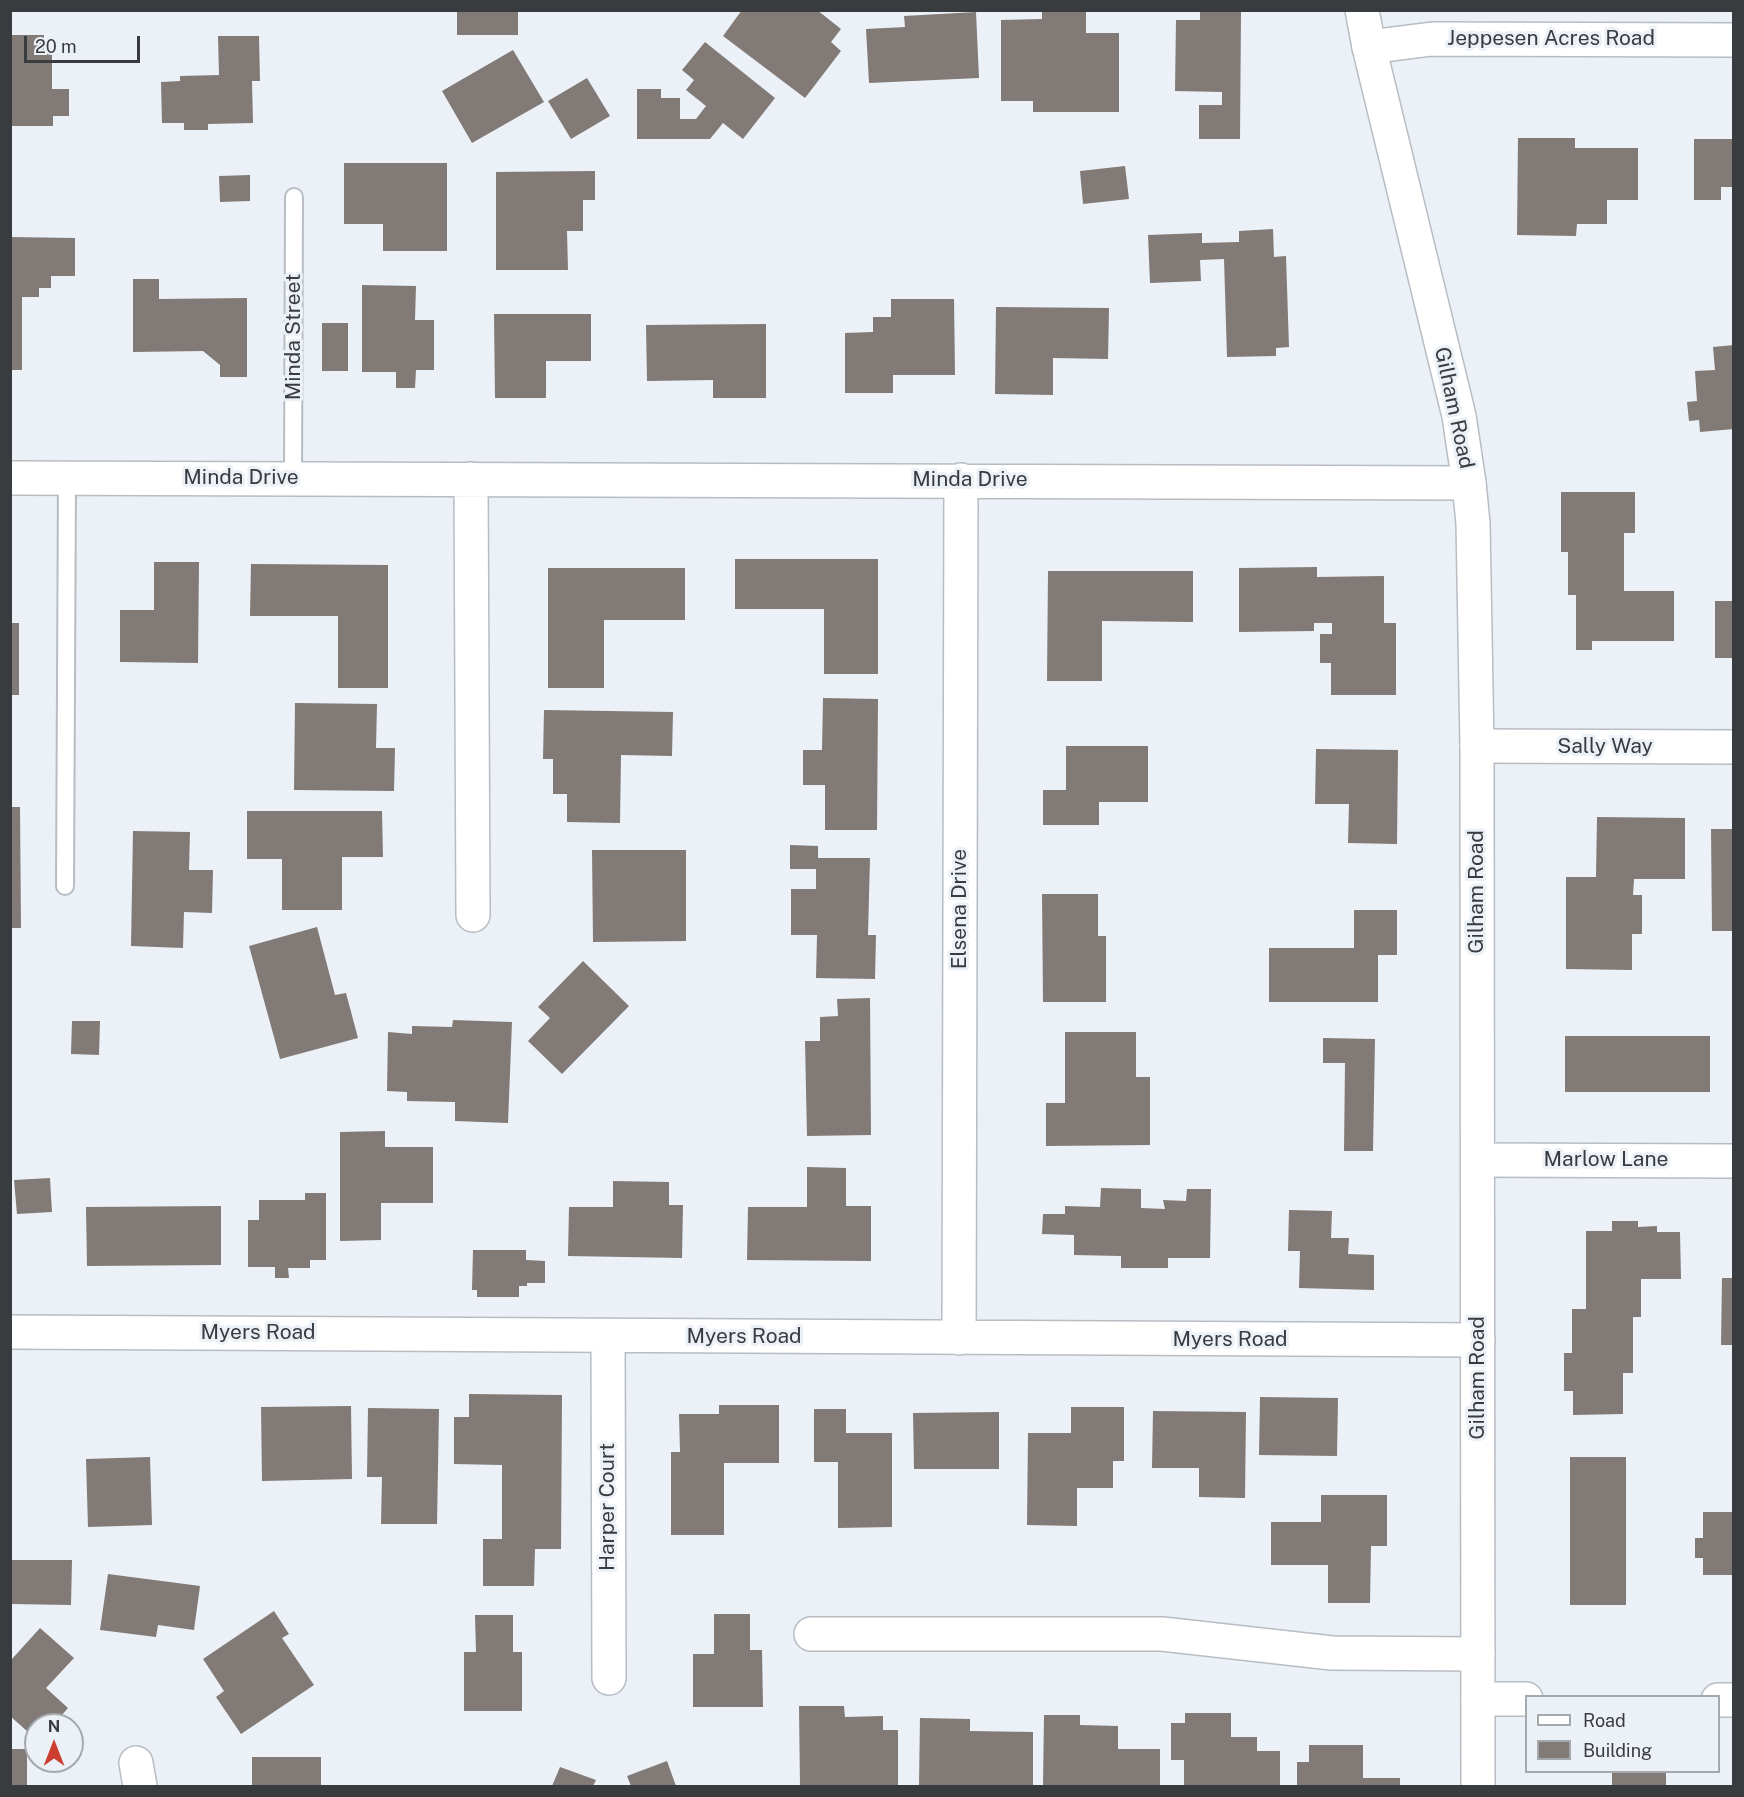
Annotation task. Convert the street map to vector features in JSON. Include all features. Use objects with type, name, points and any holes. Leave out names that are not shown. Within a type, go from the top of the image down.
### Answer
[{"type":"street","name":"Gilham Road","points":[[1362,10],[1459,416],[1473,523],[1477,746],[1479,1786]]},
{"type":"street","name":"Jeppesen Acres Road","points":[[1369,47],[1432,39],[1734,40]]},
{"type":"street","name":"Minda Drive","points":[[10,478],[1469,483]]},
{"type":"street","points":[[471,479],[473,915]]},
{"type":"street","name":"Elsena Drive","points":[[959,1338],[961,480]]},
{"type":"street","name":"Sally Way","points":[[1477,746],[1734,747]]},
{"type":"street","name":"Marlow Lane","points":[[1478,1160],[1734,1161]]},
{"type":"street","name":"Myers Road","points":[[10,1332],[1478,1340]]},
{"type":"street","name":"Harper Court","points":[[608,1336],[609,1678]]},
{"type":"street","points":[[811,1634],[1162,1634],[1332,1653],[1478,1654]]},
{"type":"street","points":[[1478,1698],[1525,1699]]},
{"type":"lane","name":"Minda Street","points":[[293,478],[294,196]]},
{"type":"lane","points":[[64,886],[67,478]]},
{"type":"building","points":[[457,10],[518,10],[518,35],[457,35]]},
{"type":"building","points":[[742,10],[817,10],[841,29],[831,42],[841,51],[805,98],[723,36]]},
{"type":"building","points":[[1042,10],[1086,10],[1086,33],[1119,33],[1119,112],[1033,112],[1033,101],[1001,101],[1001,20],[1042,19]]},
{"type":"building","points":[[1200,11],[1241,11],[1240,139],[1199,139],[1199,105],[1222,105],[1222,92],[1175,91],[1176,20],[1200,20]]},
{"type":"building","points":[[976,12],[979,78],[869,83],[866,29],[905,27],[904,16]]},
{"type":"building","points":[[10,35],[44,35],[44,54],[52,54],[52,89],[69,89],[69,116],[53,116],[53,126],[10,126]]},
{"type":"building","points":[[218,36],[259,36],[260,81],[252,81],[253,123],[208,124],[208,130],[184,130],[184,123],[162,123],[161,82],[180,81],[180,76],[219,75]]},
{"type":"building","points":[[705,42],[775,98],[743,139],[723,123],[710,139],[637,139],[637,89],[661,89],[661,98],[680,98],[680,119],[696,119],[706,106],[686,90],[694,80],[682,70]]},
{"type":"building","points":[[513,50],[544,102],[472,143],[442,91]]},
{"type":"building","points":[[587,78],[610,116],[571,139],[548,101]]},
{"type":"building","points":[[1518,138],[1575,138],[1575,148],[1638,148],[1638,200],[1607,200],[1607,224],[1577,224],[1576,236],[1517,235]]},
{"type":"building","points":[[1694,139],[1734,139],[1734,187],[1721,187],[1721,200],[1694,200]]},
{"type":"building","points":[[344,163],[447,163],[447,251],[383,251],[383,224],[344,224]]},
{"type":"building","points":[[1125,166],[1129,199],[1083,204],[1080,171]]},
{"type":"building","points":[[595,171],[595,200],[583,200],[583,231],[567,231],[568,270],[496,270],[496,172]]},
{"type":"building","points":[[250,175],[250,201],[220,202],[219,176]]},
{"type":"building","points":[[1273,229],[1274,257],[1286,256],[1289,347],[1276,348],[1276,356],[1227,357],[1224,259],[1200,260],[1201,281],[1150,283],[1148,235],[1202,233],[1202,243],[1239,242],[1239,231]]},
{"type":"building","points":[[10,237],[75,238],[75,276],[51,276],[51,288],[39,288],[39,297],[22,297],[22,370],[10,370]]},
{"type":"building","points":[[133,279],[159,279],[159,299],[247,298],[247,377],[220,377],[220,365],[203,351],[133,352]]},
{"type":"building","points":[[362,285],[416,286],[415,320],[434,320],[434,370],[416,370],[415,388],[396,388],[396,372],[362,372]]},
{"type":"building","points":[[891,299],[954,299],[955,375],[893,375],[893,393],[845,393],[845,333],[873,332],[873,317],[891,317]]},
{"type":"building","points":[[996,307],[1109,308],[1108,359],[1053,358],[1053,395],[995,394]]},
{"type":"building","points":[[494,314],[591,314],[591,361],[546,361],[546,398],[495,398]]},
{"type":"building","points":[[322,323],[348,323],[348,371],[322,371]]},
{"type":"building","points":[[766,324],[766,398],[713,398],[713,380],[647,381],[646,325]]},
{"type":"building","points":[[1734,345],[1734,429],[1700,432],[1699,420],[1689,421],[1687,402],[1697,401],[1695,371],[1715,370],[1713,347]]},
{"type":"building","points":[[1561,492],[1635,492],[1635,533],[1624,533],[1624,591],[1674,591],[1674,641],[1592,641],[1592,650],[1576,650],[1576,595],[1568,595],[1568,552],[1561,552]]},
{"type":"building","points":[[735,559],[878,559],[878,674],[824,674],[824,609],[735,609]]},
{"type":"building","points":[[154,562],[199,562],[198,663],[120,662],[120,610],[154,610]]},
{"type":"building","points":[[251,564],[388,565],[388,688],[338,688],[338,616],[250,616]]},
{"type":"building","points":[[1317,567],[1317,577],[1384,576],[1384,623],[1396,623],[1396,695],[1331,695],[1331,663],[1320,663],[1320,634],[1332,634],[1332,623],[1314,623],[1314,631],[1239,632],[1239,568]]},
{"type":"building","points":[[548,568],[685,568],[685,620],[604,620],[604,688],[548,688]]},
{"type":"building","points":[[1048,571],[1193,571],[1193,622],[1102,621],[1102,681],[1047,681]]},
{"type":"building","points":[[1715,601],[1734,601],[1734,658],[1715,658]]},
{"type":"building","points":[[10,623],[19,623],[19,695],[10,695]]},
{"type":"building","points":[[823,698],[878,699],[877,830],[825,830],[825,785],[803,785],[803,750],[822,750]]},
{"type":"building","points":[[295,703],[377,704],[376,748],[395,748],[394,791],[294,790]]},
{"type":"building","points":[[544,710],[673,712],[672,756],[621,755],[620,823],[567,822],[567,794],[553,794],[553,759],[543,759]]},
{"type":"building","points":[[1066,746],[1148,746],[1148,802],[1099,802],[1099,825],[1043,825],[1043,790],[1066,790]]},
{"type":"building","points":[[1316,749],[1398,750],[1397,844],[1348,843],[1349,804],[1315,804]]},
{"type":"building","points":[[10,807],[20,807],[21,928],[10,928]]},
{"type":"building","points":[[247,811],[382,811],[383,857],[342,857],[342,910],[282,910],[282,859],[247,859]]},
{"type":"building","points":[[1597,817],[1685,818],[1685,879],[1634,879],[1633,895],[1642,895],[1642,934],[1632,934],[1632,970],[1566,969],[1566,877],[1596,877]]},
{"type":"building","points":[[1711,829],[1734,829],[1734,931],[1712,931]]},
{"type":"building","points":[[133,831],[190,832],[189,870],[213,870],[212,913],[184,912],[183,948],[131,946]]},
{"type":"building","points":[[790,845],[818,846],[818,858],[870,858],[868,935],[876,935],[875,979],[816,978],[817,935],[791,935],[791,889],[816,889],[816,869],[790,869]]},
{"type":"building","points":[[592,850],[686,850],[686,941],[593,942]]},
{"type":"building","points":[[1042,894],[1098,894],[1098,936],[1106,936],[1106,1002],[1043,1002]]},
{"type":"building","points":[[1354,910],[1397,910],[1397,955],[1378,955],[1378,1002],[1269,1002],[1269,948],[1354,948]]},
{"type":"building","points":[[317,927],[335,995],[346,993],[358,1038],[280,1059],[249,946]]},
{"type":"building","points":[[583,961],[629,1006],[562,1074],[528,1041],[550,1018],[538,1007]]},
{"type":"building","points":[[870,998],[871,1135],[807,1136],[805,1041],[820,1041],[820,1017],[838,1016],[837,999]]},
{"type":"building","points":[[453,1020],[512,1022],[508,1123],[455,1121],[455,1102],[407,1101],[407,1092],[387,1091],[388,1032],[412,1034],[412,1026],[452,1027]]},
{"type":"building","points":[[72,1021],[100,1021],[99,1055],[71,1054]]},
{"type":"building","points":[[1065,1032],[1136,1032],[1136,1077],[1150,1077],[1150,1145],[1046,1146],[1046,1103],[1065,1103]]},
{"type":"building","points":[[1565,1036],[1710,1036],[1710,1092],[1565,1092]]},
{"type":"building","points":[[1323,1038],[1375,1039],[1373,1151],[1344,1151],[1345,1063],[1323,1063]]},
{"type":"building","points":[[385,1131],[385,1147],[433,1147],[433,1203],[381,1203],[381,1240],[340,1241],[340,1132]]},
{"type":"building","points":[[807,1167],[846,1168],[846,1206],[871,1206],[871,1261],[747,1260],[748,1207],[807,1207]]},
{"type":"building","points":[[50,1178],[52,1212],[17,1214],[14,1180]]},
{"type":"building","points":[[613,1181],[669,1182],[669,1205],[683,1205],[682,1258],[568,1256],[569,1207],[613,1207]]},
{"type":"building","points":[[1101,1188],[1141,1189],[1141,1208],[1165,1209],[1163,1200],[1186,1201],[1187,1189],[1211,1189],[1210,1258],[1168,1258],[1168,1268],[1121,1268],[1121,1256],[1074,1255],[1074,1235],[1042,1234],[1043,1214],[1065,1214],[1065,1206],[1100,1207]]},
{"type":"building","points":[[305,1193],[326,1193],[326,1260],[310,1260],[310,1268],[288,1268],[289,1278],[275,1278],[275,1267],[248,1267],[248,1220],[259,1220],[259,1200],[305,1200]]},
{"type":"building","points":[[221,1206],[221,1265],[87,1266],[86,1207]]},
{"type":"building","points":[[1289,1210],[1332,1211],[1331,1238],[1349,1238],[1348,1254],[1374,1255],[1374,1290],[1299,1288],[1300,1251],[1288,1251]]},
{"type":"building","points":[[1612,1221],[1638,1221],[1638,1227],[1657,1226],[1657,1232],[1680,1232],[1681,1279],[1641,1279],[1641,1317],[1633,1317],[1633,1373],[1623,1373],[1623,1414],[1573,1415],[1573,1391],[1564,1391],[1564,1353],[1572,1353],[1572,1309],[1586,1309],[1586,1231],[1612,1231]]},
{"type":"building","points":[[473,1250],[526,1250],[526,1260],[545,1261],[545,1283],[527,1283],[527,1286],[519,1286],[519,1297],[477,1297],[477,1290],[472,1290]]},
{"type":"building","points":[[1722,1278],[1734,1278],[1734,1345],[1721,1345]]},
{"type":"building","points":[[469,1394],[562,1395],[561,1549],[535,1549],[534,1586],[483,1586],[483,1539],[502,1539],[502,1465],[454,1464],[454,1417],[469,1417]]},
{"type":"building","points":[[1260,1397],[1338,1398],[1337,1456],[1259,1455]]},
{"type":"building","points":[[719,1405],[779,1405],[779,1463],[724,1463],[724,1535],[671,1535],[671,1452],[680,1452],[679,1414],[719,1414]]},
{"type":"building","points":[[351,1406],[352,1479],[262,1481],[261,1407]]},
{"type":"building","points":[[1071,1407],[1124,1407],[1124,1461],[1113,1461],[1113,1488],[1077,1488],[1077,1526],[1027,1525],[1028,1433],[1071,1433]]},
{"type":"building","points":[[368,1408],[439,1409],[437,1524],[381,1524],[382,1477],[367,1477]]},
{"type":"building","points":[[814,1409],[846,1409],[846,1433],[892,1433],[892,1527],[838,1528],[838,1462],[814,1462]]},
{"type":"building","points":[[1153,1411],[1246,1412],[1245,1498],[1199,1497],[1199,1468],[1152,1468]]},
{"type":"building","points":[[999,1412],[999,1469],[914,1469],[913,1413]]},
{"type":"building","points":[[150,1457],[152,1525],[88,1527],[86,1459]]},
{"type":"building","points":[[1570,1457],[1626,1457],[1626,1605],[1570,1605]]},
{"type":"building","points":[[1321,1495],[1387,1495],[1387,1546],[1371,1546],[1370,1603],[1328,1603],[1328,1565],[1271,1565],[1271,1522],[1321,1522]]},
{"type":"building","points":[[1703,1512],[1734,1512],[1734,1575],[1703,1575],[1703,1558],[1695,1558],[1695,1538],[1703,1538]]},
{"type":"building","points":[[10,1560],[72,1560],[71,1605],[10,1604]]},
{"type":"building","points":[[108,1574],[200,1586],[194,1630],[158,1625],[156,1637],[100,1630]]},
{"type":"building","points":[[274,1611],[289,1634],[282,1638],[314,1685],[241,1734],[216,1697],[224,1691],[203,1659]]},
{"type":"building","points":[[714,1614],[750,1614],[750,1650],[762,1650],[763,1707],[693,1707],[693,1654],[714,1654]]},
{"type":"building","points":[[475,1615],[513,1615],[513,1652],[522,1652],[522,1711],[464,1711],[464,1652],[476,1652]]},
{"type":"building","points":[[40,1628],[74,1658],[46,1688],[68,1708],[64,1713],[24,1713],[24,1728],[10,1716],[10,1658],[12,1659]]},
{"type":"building","points":[[799,1706],[844,1706],[845,1717],[883,1716],[883,1730],[898,1730],[898,1786],[800,1786]]},
{"type":"building","points":[[1185,1713],[1231,1713],[1231,1737],[1257,1737],[1257,1751],[1280,1751],[1280,1786],[1184,1786],[1184,1760],[1171,1760],[1171,1723],[1185,1723]]},
{"type":"building","points":[[1044,1715],[1080,1715],[1080,1725],[1118,1726],[1118,1749],[1160,1749],[1160,1786],[1043,1786]]},
{"type":"building","points":[[920,1718],[970,1719],[970,1731],[1033,1732],[1033,1786],[919,1786]]},
{"type":"building","points":[[1309,1745],[1363,1745],[1363,1778],[1400,1778],[1400,1786],[1297,1786],[1297,1762],[1309,1762]]},
{"type":"building","points":[[10,1749],[24,1749],[24,1773],[27,1773],[27,1786],[10,1786]]},
{"type":"building","points":[[252,1757],[321,1757],[321,1786],[252,1786]]},
{"type":"building","points":[[667,1761],[676,1786],[631,1786],[627,1776]]},
{"type":"building","points":[[560,1767],[596,1780],[593,1786],[552,1786]]},
{"type":"building","points":[[1612,1773],[1666,1773],[1666,1786],[1612,1786]]}]
